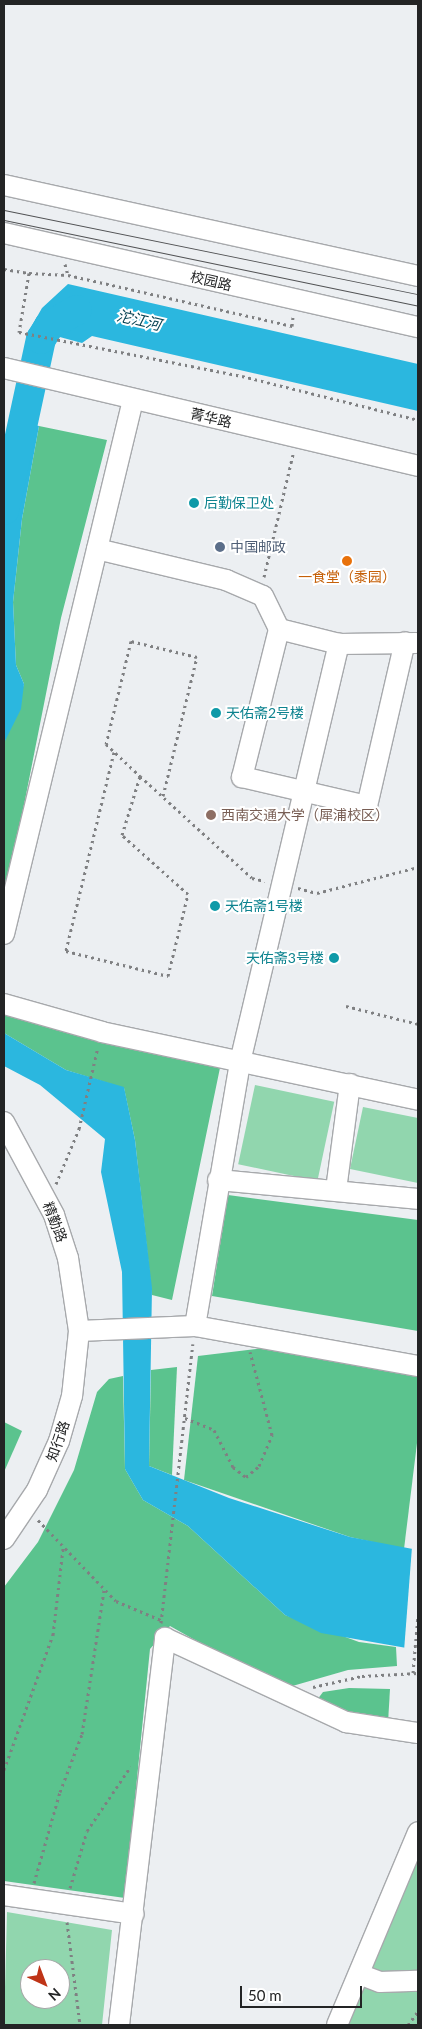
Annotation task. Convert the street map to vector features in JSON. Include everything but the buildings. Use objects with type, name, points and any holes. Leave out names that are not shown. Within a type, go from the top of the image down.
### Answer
[{"type":"street","points":[[4,185],[418,276]]},
{"type":"street","name":"校园路","points":[[4,233],[418,327]]},
{"type":"street","name":"菁华路","points":[[4,368],[418,466]]},
{"type":"street","points":[[4,934],[133,400]]},
{"type":"street","points":[[97,549],[226,580],[260,595],[279,629],[242,777],[367,806],[412,643],[339,644],[279,629]]},
{"type":"street","points":[[195,1326],[218,1180],[240,1062],[339,644]]},
{"type":"street","points":[[4,1004],[102,1032],[418,1100]]},
{"type":"street","points":[[336,1190],[350,1084]]},
{"type":"street","name":"精勤路","points":[[4,1122],[49,1203],[68,1258],[79,1331]]},
{"type":"street","points":[[218,1180],[418,1199]]},
{"type":"street","points":[[79,1331],[195,1326],[418,1366]]},
{"type":"street","name":"知行路","points":[[4,1539],[27,1507],[59,1441],[72,1396],[79,1331]]},
{"type":"street","points":[[120,2025],[134,1914],[163,1629],[284,1696],[346,1722],[418,1733]]},
{"type":"street","points":[[337,2025],[418,1832]]},
{"type":"street","points":[[4,1895],[134,1914]]},
{"type":"street","points":[[359,1974],[380,1982],[418,1981]]},
{"type":"path","points":[[4,269],[68,276],[292,326],[294,316]]},
{"type":"path","points":[[29,273],[19,332],[85,347],[242,376],[418,420]]},
{"type":"path","points":[[260,595],[297,438]]},
{"type":"path","points":[[162,796],[197,657],[131,642],[106,744],[140,776],[252,878]]},
{"type":"path","points":[[114,752],[66,951],[168,976],[188,894],[122,835],[140,776]]},
{"type":"path","points":[[317,893],[418,867]]},
{"type":"path","points":[[346,1006],[418,1024]]},
{"type":"path","points":[[49,1203],[79,1129],[102,1032]]},
{"type":"path","points":[[27,1507],[63,1548],[116,1602],[163,1629],[195,1326]]},
{"type":"path","points":[[185,1418],[214,1430],[233,1468],[246,1477],[259,1466],[272,1435],[253,1370],[250,1336]]},
{"type":"path","points":[[4,1770],[53,1635],[63,1548]]},
{"type":"path","points":[[31,1899],[60,1792],[82,1734],[104,1590]]},
{"type":"path","points":[[413,1672],[418,1615]]},
{"type":"path","points":[[284,1696],[362,1676],[418,1673]]},
{"type":"path","points":[[80,2025],[67,1941],[70,1885],[87,1831],[108,1794],[151,1750]]},
{"type":"path","points":[[408,2025],[418,2011]]},
{"type":"green space","points":[[39,426],[107,440],[61,618],[4,906],[4,743],[24,684],[16,665],[13,602],[22,519]]},
{"type":"green space","points":[[4,1012],[221,1063],[172,1300],[152,1295],[135,1140],[124,1088],[66,1070],[4,1033]]},
{"type":"green space","points":[[255,1085],[334,1102],[317,1181],[238,1164]]},
{"type":"green space","points":[[363,1107],[418,1118],[418,1183],[350,1169]]},
{"type":"green space","points":[[228,1195],[418,1220],[418,1331],[212,1296]]},
{"type":"green space","points":[[273,1347],[418,1373],[418,1435],[404,1549],[350,1537],[184,1480],[198,1356]]},
{"type":"green space","points":[[177,1367],[172,1475],[149,1466],[151,1370]]},
{"type":"green space","points":[[123,1376],[125,1469],[143,1500],[188,1526],[285,1615],[359,1642],[396,1647],[397,1666],[348,1670],[282,1689],[170,1626],[150,1649],[125,1898],[4,1881],[4,1587],[38,1542],[74,1470],[97,1392],[109,1379]]},
{"type":"green space","points":[[4,1422],[22,1431],[4,1472]]},
{"type":"green space","points":[[349,1688],[390,1689],[388,1723],[331,1713],[317,1700],[323,1692]]},
{"type":"green space","points":[[418,1860],[418,2025],[347,2025]]},
{"type":"green space","points":[[7,1912],[112,1930],[102,2025],[4,2025]]},
{"type":"water","points":[[68,284],[418,364],[418,411],[92,336],[82,343],[30,329],[42,308]]},
{"type":"water","points":[[10,419],[39,426],[22,519],[13,602],[16,665],[24,684],[21,709],[4,743],[4,450]]},
{"type":"water","points":[[4,1033],[66,1070],[124,1087],[135,1140],[152,1288],[149,1466],[229,1498],[350,1537],[418,1550],[418,1650],[321,1633],[285,1615],[188,1526],[143,1500],[125,1469],[122,1272],[101,1172],[105,1139],[40,1085],[4,1066]]},
{"type":"pier","points":[[412,1547],[418,1547],[418,1652],[404,1651]]},
{"type":"waterway","name":"沱江河","points":[[4,510],[41,339],[49,326],[77,310]]},
{"type":"tram line","points":[[4,210],[418,294]]},
{"type":"tram line","points":[[4,220],[418,306]]},
{"type":"place","name":"后勤保卫处","points":[[194,503]]},
{"type":"place","name":"中国邮政","points":[[220,547]]},
{"type":"place","name":"一食堂（黍园）","points":[[347,561]]},
{"type":"place","name":"天佑斋2号楼","points":[[216,713]]},
{"type":"place","name":"西南交通大学（犀浦校区）","points":[[211,815]]},
{"type":"place","name":"天佑斋1号楼","points":[[215,906]]},
{"type":"place","name":"天佑斋3号楼","points":[[334,958]]}]
